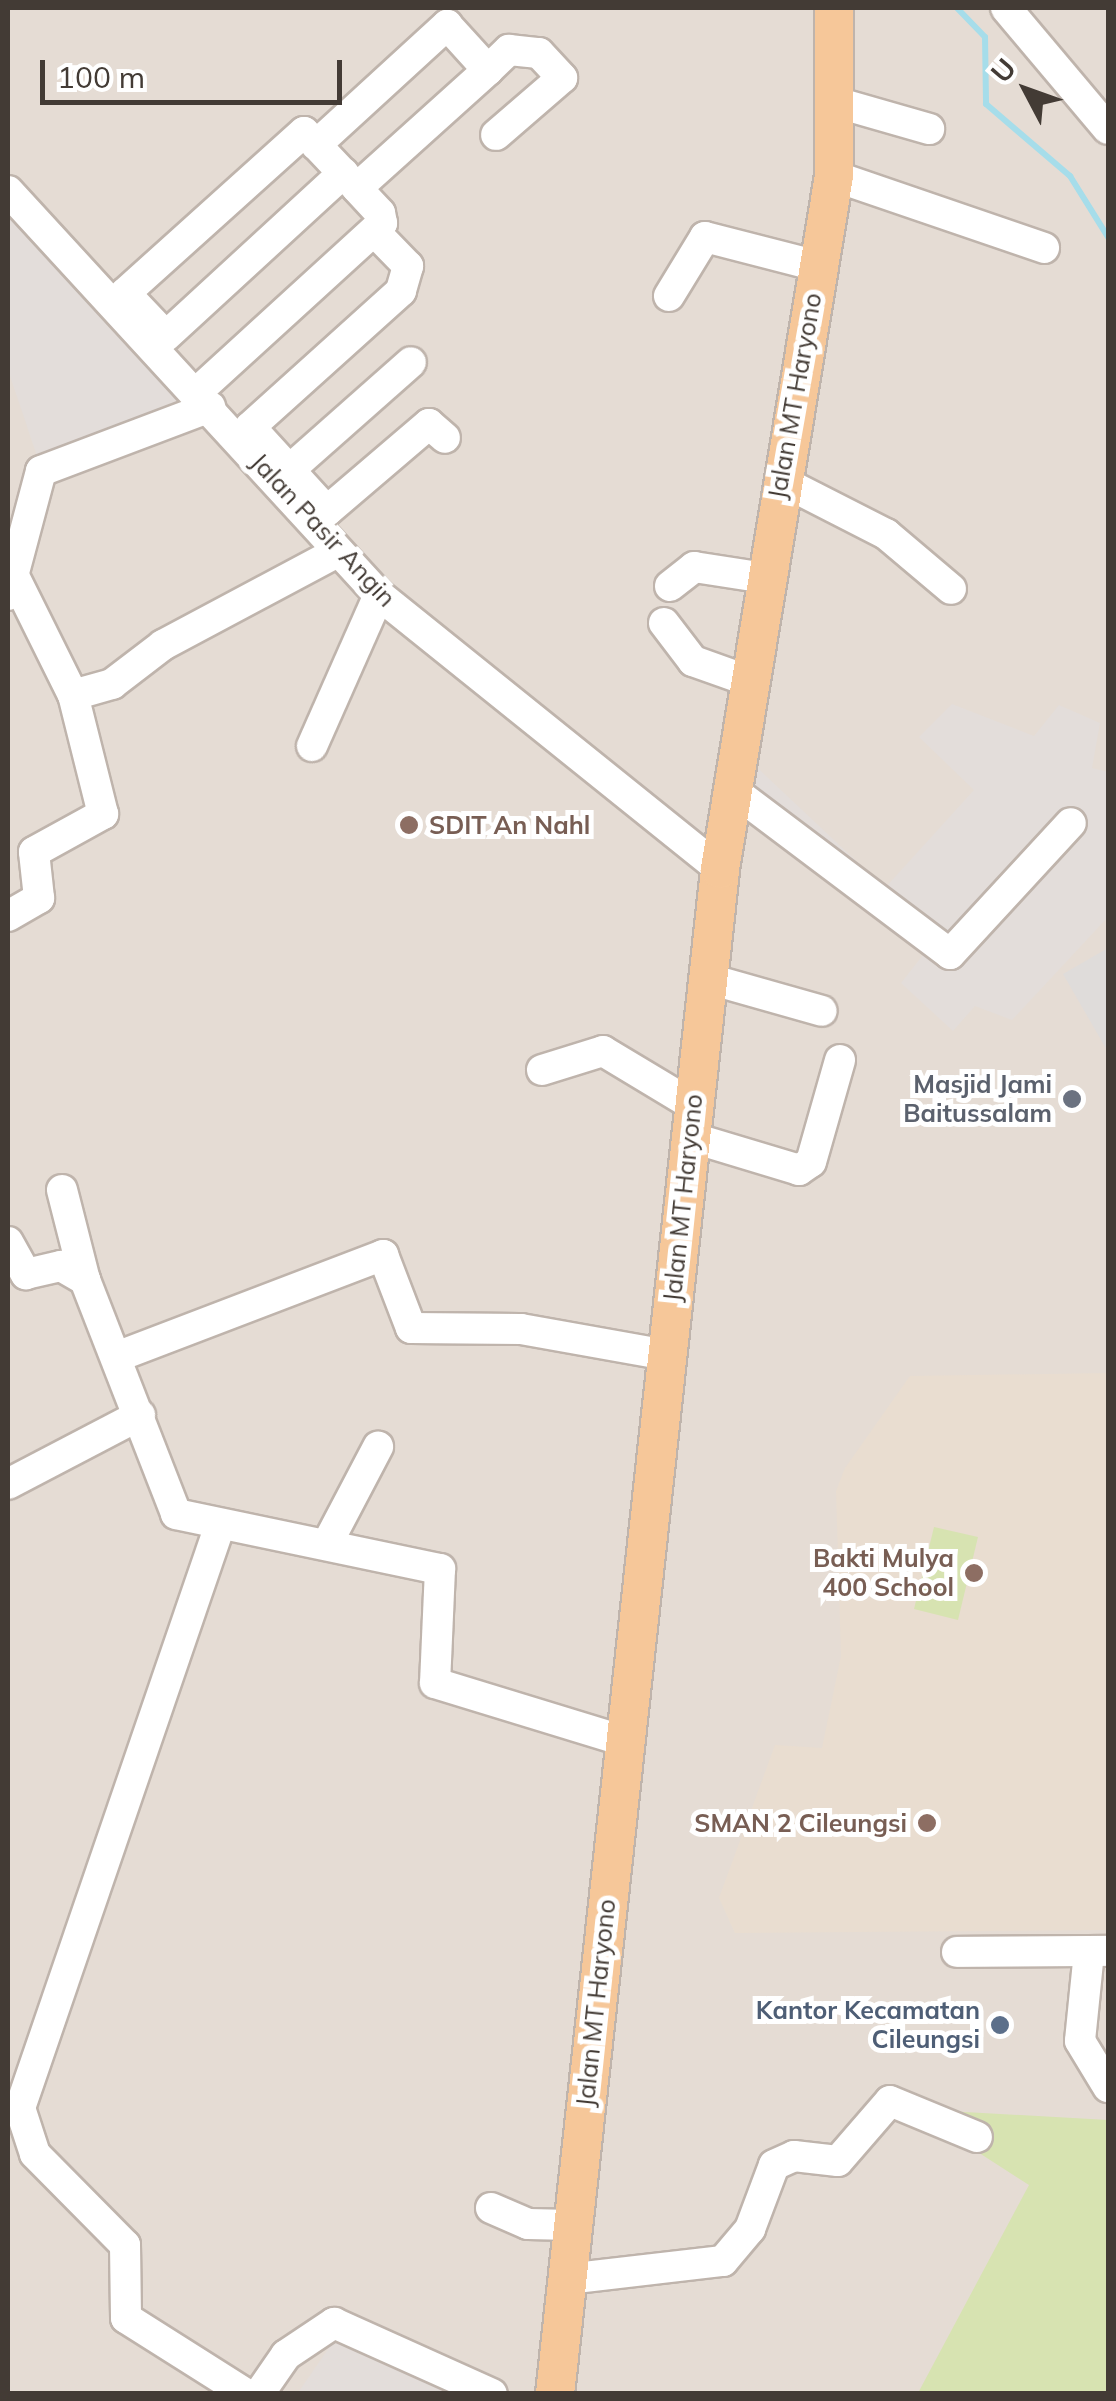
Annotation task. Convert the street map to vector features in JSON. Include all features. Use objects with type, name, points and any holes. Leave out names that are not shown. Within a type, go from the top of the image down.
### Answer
[{"type":"main road","name":"Jalan MT Haryono","points":[[554,2394],[720,869],[752,682],[780,480],[834,176],[834,8]]},
{"type":"street","points":[[1006,8],[1108,128]]},
{"type":"street","points":[[316,145],[447,25],[488,70]]},
{"type":"street","points":[[8,916],[39,898],[34,852],[103,814],[72,695],[12,586],[41,471],[203,400],[374,231],[380,213],[350,181],[316,145],[304,132],[125,293],[166,336],[350,181],[488,70],[509,50],[539,54],[562,78],[496,135]]},
{"type":"street","points":[[835,102],[929,130]]},
{"type":"street","points":[[834,176],[1044,248]]},
{"type":"street","name":"Jalan Pasir Angin","points":[[8,191],[379,594],[720,869]]},
{"type":"street","points":[[374,231],[408,266],[401,291],[250,427],[327,511],[429,424],[445,438]]},
{"type":"street","points":[[668,296],[706,236],[818,266]]},
{"type":"street","points":[[288,471],[411,362]]},
{"type":"street","points":[[780,480],[886,534],[951,589]]},
{"type":"street","points":[[72,695],[112,684],[163,645],[337,552]]},
{"type":"street","points":[[670,586],[694,567],[765,578]]},
{"type":"street","points":[[312,746],[379,594]]},
{"type":"street","points":[[664,623],[692,661],[752,682]]},
{"type":"street","points":[[735,792],[950,954],[1072,823]]},
{"type":"street","points":[[709,979],[822,1010]]},
{"type":"street","points":[[542,1070],[603,1051],[692,1121],[799,1170],[811,1162],[840,1060]]},
{"type":"street","points":[[62,1190],[85,1280],[119,1356],[176,1514],[219,1528],[326,1544],[447,1575],[434,1682],[625,1741]]},
{"type":"street","points":[[8,1242],[26,1274],[61,1266],[85,1280]]},
{"type":"street","points":[[119,1356],[383,1255],[411,1328],[521,1329],[667,1354]]},
{"type":"street","points":[[8,1484],[140,1415]]},
{"type":"street","points":[[326,1544],[378,1448]]},
{"type":"street","points":[[219,1528],[20,2108],[35,2154],[125,2245],[126,2318],[246,2394]]},
{"type":"street","points":[[957,1952],[1099,1952],[1080,2041],[1108,2086]]},
{"type":"street","points":[[567,2279],[722,2261],[750,2229],[774,2164],[794,2156],[838,2161],[890,2101],[977,2137]]},
{"type":"street","points":[[491,2208],[528,2224],[572,2225]]},
{"type":"street","points":[[259,2394],[286,2356],[334,2323],[492,2394]]},
{"type":"shaded area","points":[[8,8],[1108,8],[1108,2393],[8,2394]]},
{"type":"shaded area","points":[[8,197],[196,409],[40,465],[8,370]]},
{"type":"shaded area","points":[[952,704],[1034,736],[1059,705],[1100,723],[1092,768],[1108,772],[1108,917],[1012,1020],[975,1006],[953,1031],[901,983],[927,950],[741,807],[747,758],[885,888],[974,790],[919,737]]},
{"type":"shaded area","points":[[1108,948],[1108,1052],[1063,974]]},
{"type":"shaded area","points":[[1108,1373],[1108,1930],[735,1933],[719,1898],[775,1745],[822,1748],[841,1656],[836,1491],[845,1468],[910,1376]]},
{"type":"shaded area","points":[[340,2332],[464,2394],[297,2394]]},
{"type":"green space","points":[[934,1527],[978,1537],[958,1620],[914,1609]]},
{"type":"green space","points":[[911,2109],[1108,2120],[1108,2393],[918,2393],[1029,2185]]},
{"type":"waterway","points":[[957,8],[985,37],[986,104],[1070,176],[1108,237]]},
{"type":"place","name":"SDIT An Nahl","points":[[409,825]]},
{"type":"place","name":"Masjid Jami Baitussalam","points":[[1072,1099]]},
{"type":"place","name":"Bakti Mulya 400 School","points":[[974,1573]]},
{"type":"place","name":"SMAN 2 Cileungsi","points":[[927,1823]]},
{"type":"place","name":"Kantor Kecamatan Cileungsi","points":[[1000,2025]]}]
